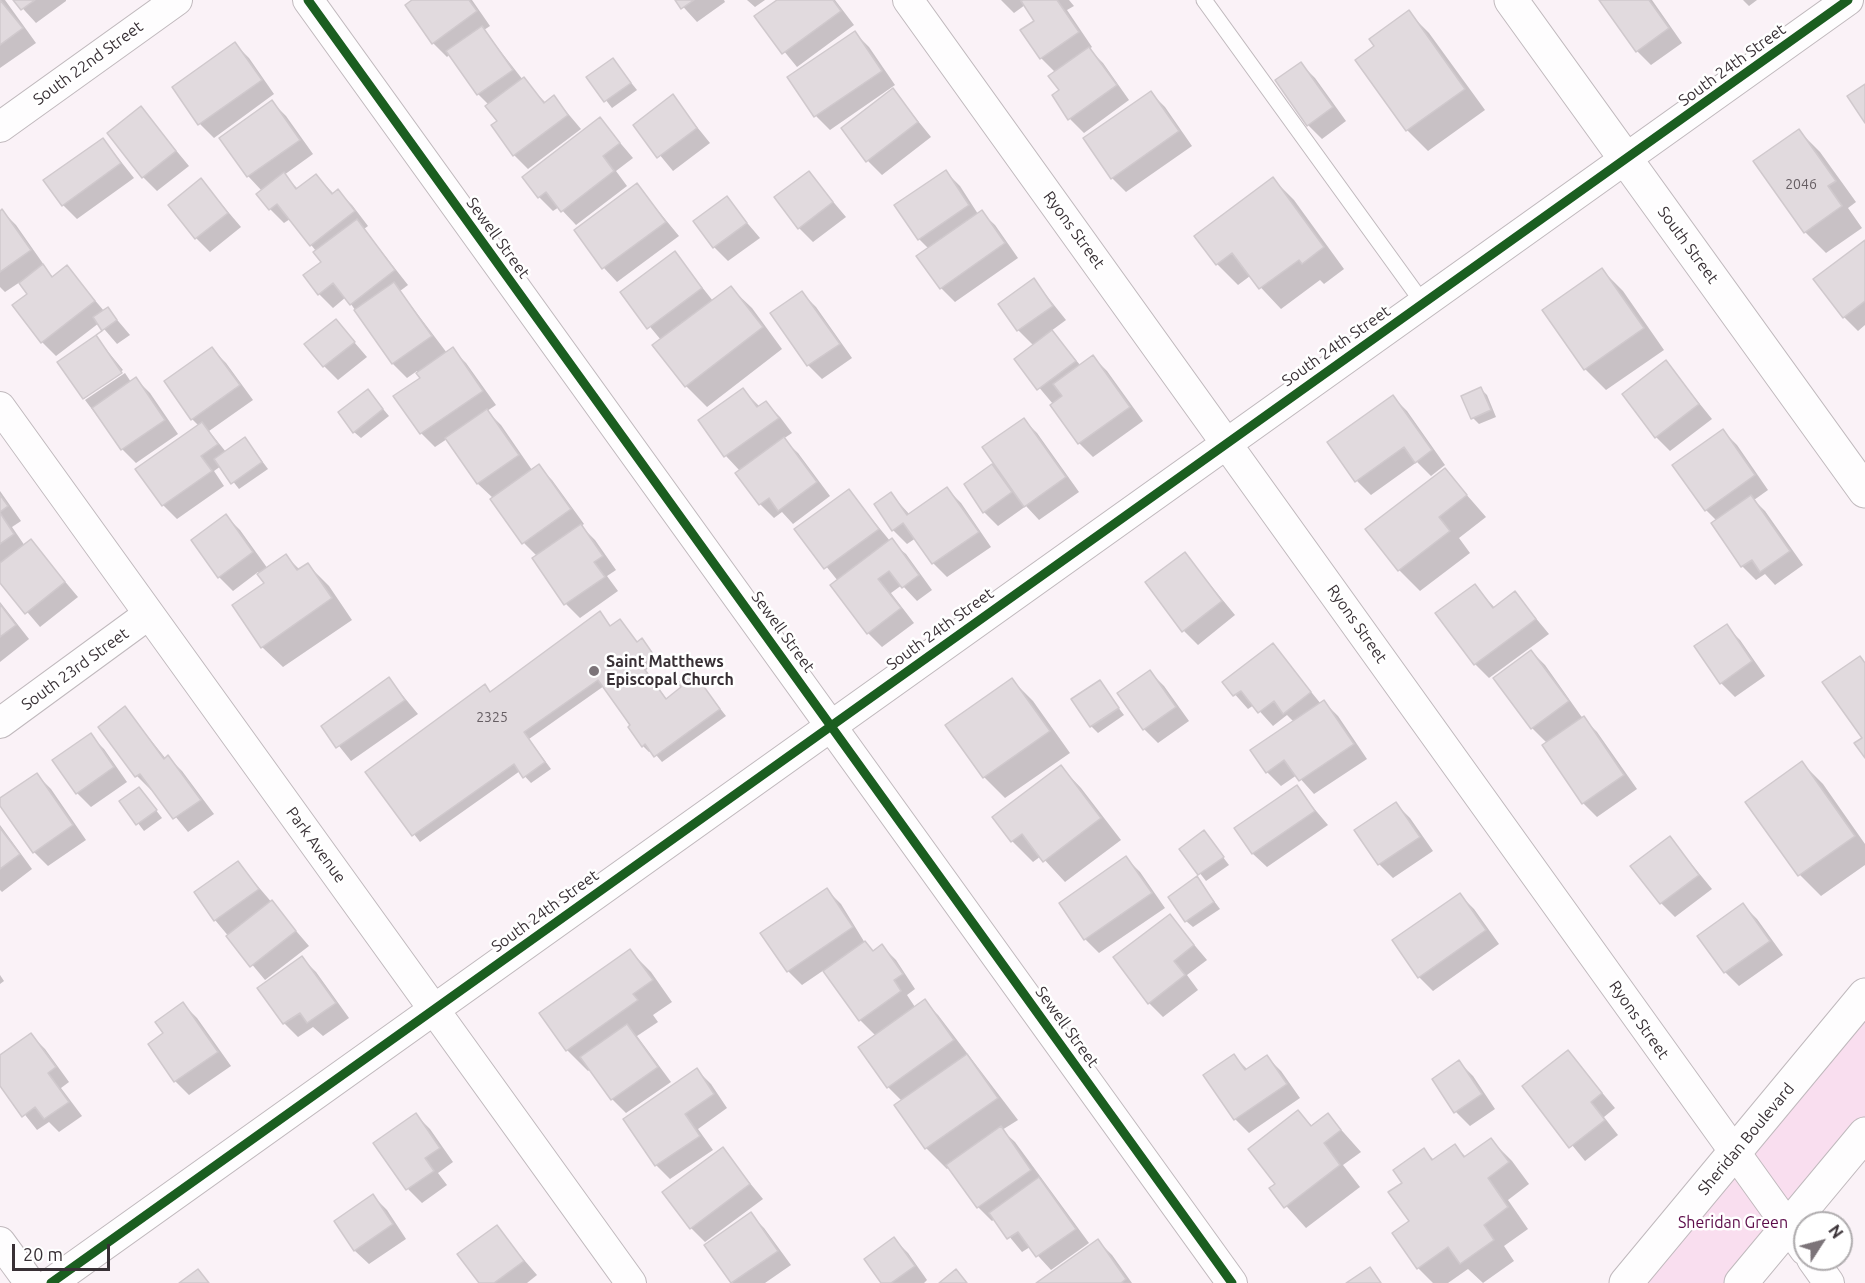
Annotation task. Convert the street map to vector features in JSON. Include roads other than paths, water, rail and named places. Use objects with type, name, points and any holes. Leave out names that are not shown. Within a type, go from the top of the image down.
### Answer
[{"type":"main road","name":"South Street","points":[[1511,0],[1865,491]]},
{"type":"main road","name":"Sheridan Boulevard","points":[[1626,1283],[1865,995]]},
{"type":"main road","points":[[1815,1211],[1865,1134]]},
{"type":"main road","points":[[1741,1283],[1793,1241]]},
{"type":"street","name":"South 22nd Street","points":[[0,127],[177,0]]},
{"type":"street","name":"Sewell Street","points":[[308,0],[1232,1283]]},
{"type":"street","name":"Ryons Street","points":[[908,0],[1793,1232]]},
{"type":"street","name":"South 24th Street","points":[[51,1283],[1848,0]]},
{"type":"street","name":"Park Avenue","points":[[4,420],[149,614],[631,1283]]},
{"type":"street","name":"South 23rd Street","points":[[0,723],[149,614]]},
{"type":"street","points":[[0,1242],[30,1283]]},
{"type":"lane","points":[[1204,0],[1423,303]]},
{"type":"place","name":"Saint Matthews Episcopal Church","points":[[594,671]]},
{"type":"park label","name":"Sheridan Green","points":[[1733,1223]]}]
